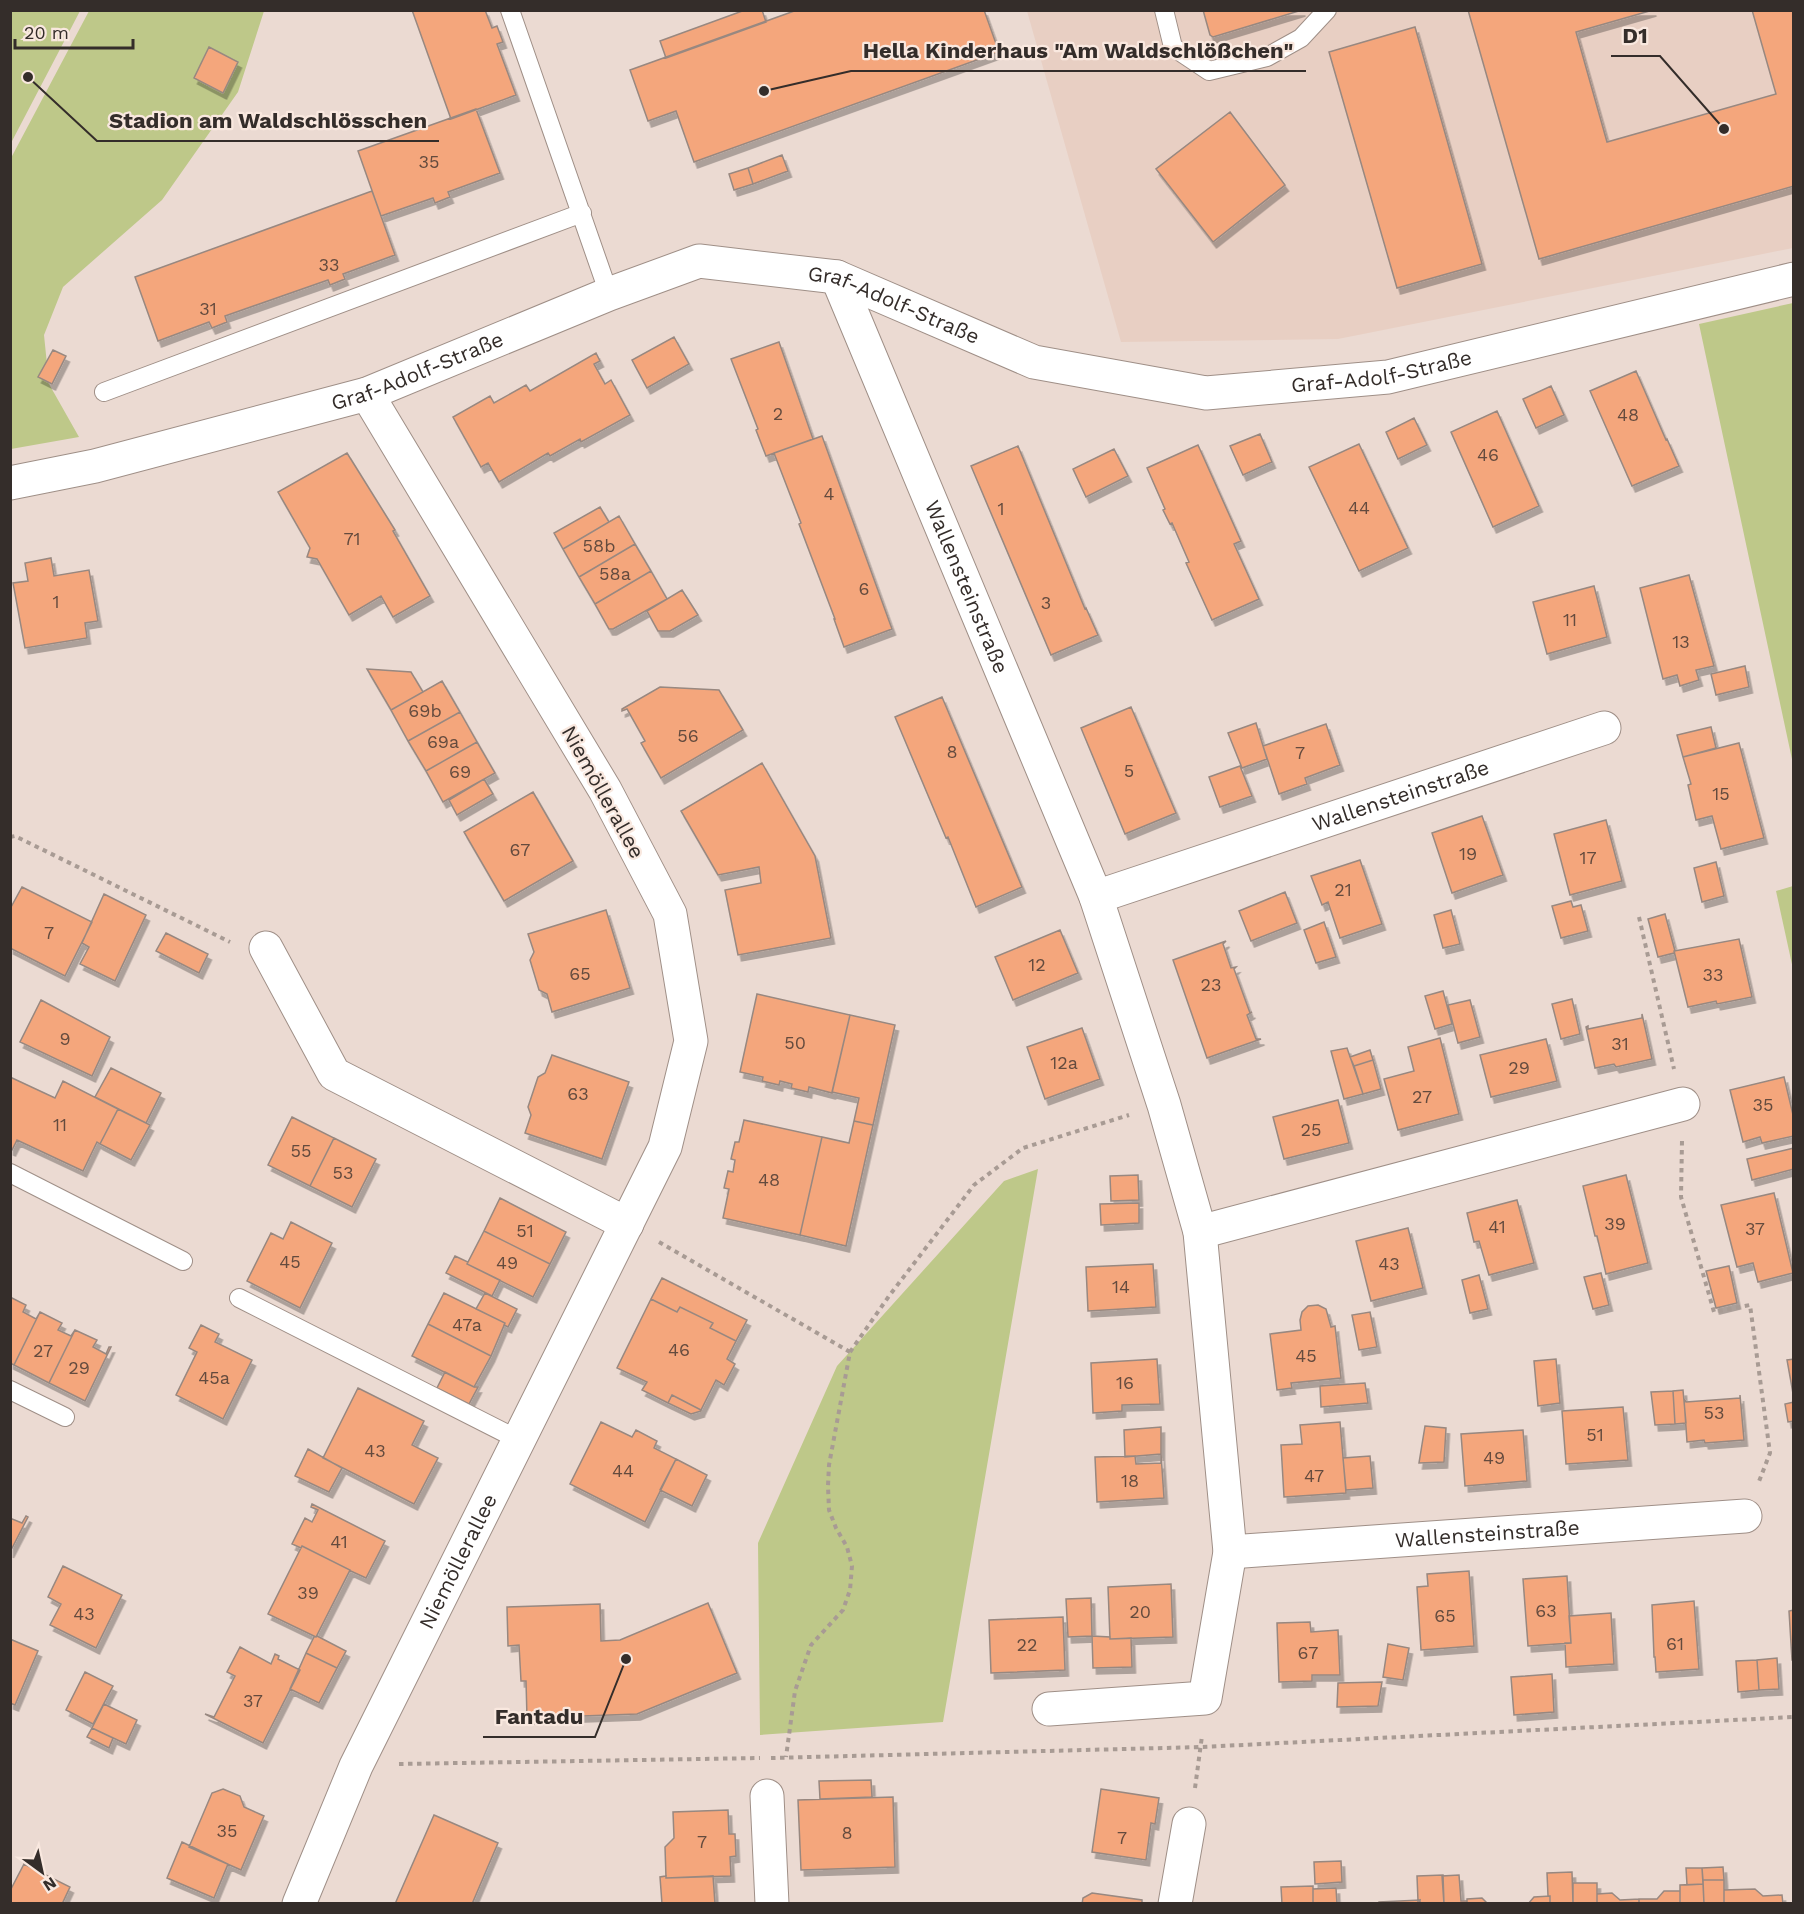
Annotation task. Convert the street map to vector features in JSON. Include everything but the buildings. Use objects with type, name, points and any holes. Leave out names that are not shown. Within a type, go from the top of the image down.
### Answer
[{"type":"street","name":"Graf-Adolf-Straße","points":[[10,483],[95,466],[367,394],[609,294],[699,261],[837,277],[1034,362],[1206,393],[1388,377],[1794,279]]},
{"type":"street","name":"Wallensteinstraße","points":[[837,277],[1096,897],[1164,1105],[1200,1232],[1230,1552],[1205,1698]]},
{"type":"street","name":"Niemöllerallee","points":[[299,1904],[356,1766],[665,1146],[691,1041],[670,914],[604,790],[367,394]]},
{"type":"street","name":"Wallensteinstraße","points":[[1096,897],[1604,729]]},
{"type":"street","points":[[266,948],[334,1074],[627,1224]]},
{"type":"street","points":[[1200,1232],[1683,1104]]},
{"type":"street","name":"Wallensteinstraße","points":[[1230,1552],[1745,1516]]},
{"type":"street","points":[[1049,1709],[1205,1698]]},
{"type":"street","points":[[767,1796],[772,1904]]},
{"type":"street","points":[[1175,1904],[1189,1824]]},
{"type":"lane","points":[[510,10],[609,294]]},
{"type":"lane","points":[[1164,10],[1173,47],[1209,72],[1267,57],[1301,38],[1328,10]]},
{"type":"lane","points":[[104,392],[582,213]]},
{"type":"lane","points":[[10,1173],[183,1261]]},
{"type":"lane","points":[[239,1298],[519,1440]]},
{"type":"lane","points":[[10,1390],[65,1417]]},
{"type":"path","points":[[10,837],[15,836],[225,942],[266,948]]},
{"type":"path","points":[[1639,917],[1683,1104],[1681,1197],[1714,1312],[1750,1305],[1770,1453],[1745,1516]]},
{"type":"path","points":[[786,1757],[795,1691],[811,1645],[843,1610],[850,1590],[852,1566],[848,1547],[836,1528],[829,1510],[828,1486],[829,1465],[850,1352],[889,1296],[974,1185],[1023,1148],[1164,1105]]},
{"type":"path","points":[[627,1224],[850,1352]]},
{"type":"path","points":[[1189,1824],[1202,1747],[1205,1698]]},
{"type":"path","points":[[356,1766],[1202,1747],[1794,1717]]},
{"type":"shaded area","points":[[1027,11],[1793,11],[1793,248],[1338,339],[1121,342]]},
{"type":"green space","points":[[10,11],[80,11],[11,143]]},
{"type":"green space","points":[[89,11],[264,11],[238,92],[162,200],[63,287],[44,335],[49,384],[79,437],[11,449],[11,158]]},
{"type":"green space","points":[[1794,303],[1793,764],[1699,324]]},
{"type":"green space","points":[[1794,886],[1793,969],[1776,891]]},
{"type":"green space","points":[[1038,1169],[943,1722],[760,1735],[758,1543],[837,1366],[1004,1181]]},
{"type":"place","name":"Stadion am Waldschlösschen","points":[[28,77]]},
{"type":"place","name":"Hella Kinderhaus \"Am Waldschlößchen\"","points":[[764,91]]},
{"type":"place","name":"D1","points":[[1724,129]]},
{"type":"place","name":"Fantadu","points":[[626,1659]]}]
